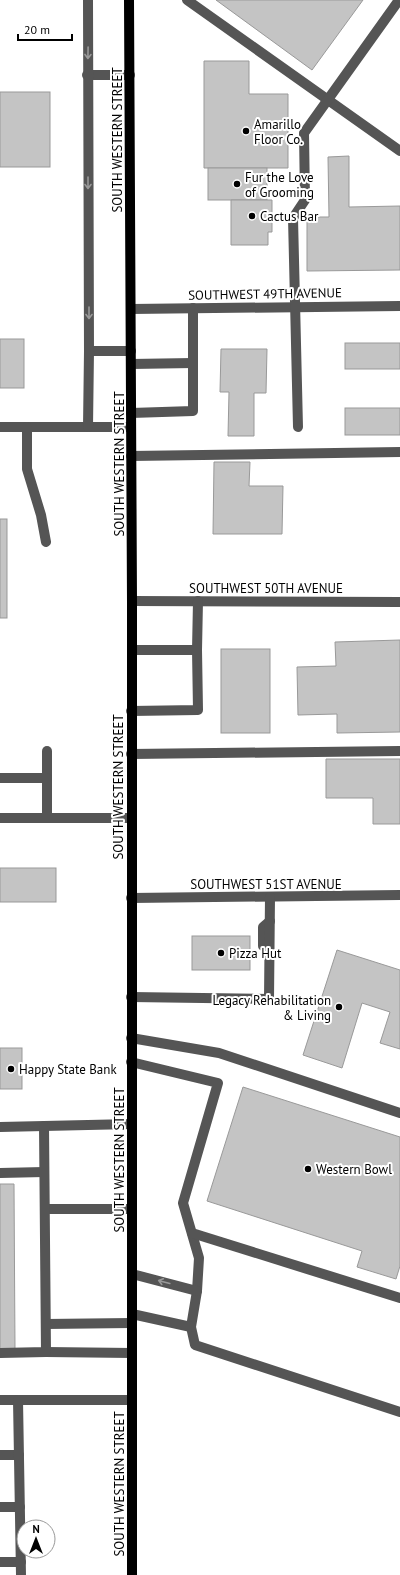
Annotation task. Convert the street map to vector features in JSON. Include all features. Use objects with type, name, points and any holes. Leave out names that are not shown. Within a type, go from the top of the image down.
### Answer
[{"type":"main road","name":"SOUTH WESTERN STREET","points":[[129,0],[132,414],[132,1575]]},
{"type":"street","points":[[88,0],[88,428]]},
{"type":"street","points":[[187,0],[400,151]]},
{"type":"street","points":[[298,427],[293,218],[305,200],[304,133],[399,0]]},
{"type":"street","points":[[87,75],[130,75]]},
{"type":"street","name":"SOUTHWEST 49TH AVENUE","points":[[131,309],[400,306]]},
{"type":"street","points":[[132,414],[193,411],[193,308]]},
{"type":"street","points":[[89,351],[131,351]]},
{"type":"street","points":[[131,364],[193,362]]},
{"type":"street","points":[[0,427],[132,427]]},
{"type":"street","points":[[27,428],[27,469],[41,515],[46,542]]},
{"type":"street","points":[[132,456],[400,452]]},
{"type":"street","name":"SOUTHWEST 50TH AVENUE","points":[[132,601],[400,602]]},
{"type":"street","points":[[132,711],[198,710],[198,601]]},
{"type":"street","points":[[132,650],[197,650]]},
{"type":"street","points":[[46,751],[46,818]]},
{"type":"street","points":[[132,754],[400,751]]},
{"type":"street","points":[[0,778],[46,778]]},
{"type":"street","points":[[0,818],[132,818]]},
{"type":"street","name":"SOUTHWEST 51ST AVENUE","points":[[132,898],[400,895]]},
{"type":"street","points":[[132,997],[270,999],[270,896]]},
{"type":"street","points":[[132,1038],[219,1053],[400,1113]]},
{"type":"street","points":[[132,1062],[218,1083],[183,1203],[200,1258],[197,1291],[191,1326],[195,1345],[400,1412]]},
{"type":"street","points":[[0,1127],[132,1124]]},
{"type":"street","points":[[44,1126],[46,1352]]},
{"type":"street","points":[[0,1173],[44,1172]]},
{"type":"street","points":[[45,1209],[132,1209]]},
{"type":"street","points":[[192,1233],[400,1298]]},
{"type":"street","points":[[132,1274],[197,1291]]},
{"type":"street","points":[[46,1324],[132,1319],[191,1326]]},
{"type":"street","points":[[0,1353],[132,1353]]},
{"type":"street","points":[[0,1400],[132,1400]]},
{"type":"street","points":[[18,1400],[21,1575]]},
{"type":"street","points":[[0,1455],[19,1455]]},
{"type":"street","points":[[0,1507],[20,1507]]},
{"type":"street","points":[[0,1562],[21,1562]]},
{"type":"building","points":[[216,0],[363,0],[312,70]]},
{"type":"building","name":"Amarillo Floor Co.","points":[[204,61],[249,61],[249,94],[288,94],[288,168],[204,168]]},
{"type":"building","points":[[0,92],[50,92],[50,167],[0,167]]},
{"type":"building","points":[[349,156],[349,207],[400,206],[400,270],[307,271],[307,217],[329,217],[328,157]]},
{"type":"building","name":"Fur the Love of Grooming","points":[[208,168],[267,168],[267,200],[208,200]]},
{"type":"building","name":"Cactus Bar","points":[[231,200],[272,200],[272,232],[268,232],[268,245],[231,245]]},
{"type":"building","points":[[0,339],[24,339],[24,388],[0,388]]},
{"type":"building","points":[[345,343],[400,343],[400,369],[345,369]]},
{"type":"building","points":[[221,349],[267,349],[266,393],[254,393],[254,436],[228,436],[229,392],[220,392]]},
{"type":"building","points":[[345,408],[400,408],[400,435],[345,435]]},
{"type":"building","points":[[214,462],[250,462],[249,486],[283,486],[282,534],[213,534]]},
{"type":"building","points":[[0,519],[7,519],[7,618],[0,618]]},
{"type":"building","points":[[400,640],[400,732],[337,733],[337,714],[298,715],[297,667],[336,666],[335,642]]},
{"type":"building","points":[[221,649],[270,649],[270,733],[221,733]]},
{"type":"building","points":[[326,759],[400,759],[400,824],[373,824],[373,798],[326,798]]},
{"type":"building","points":[[0,868],[56,868],[56,902],[0,902]]},
{"type":"building","name":"Pizza Hut","points":[[192,936],[250,936],[250,970],[192,970]]},
{"type":"building","name":"Legacy Rehabilitation & Living","points":[[337,950],[400,970],[400,1049],[380,1043],[390,1012],[362,1003],[342,1068],[303,1055]]},
{"type":"building","name":"Happy State Bank","points":[[0,1048],[22,1048],[22,1089],[0,1089]]},
{"type":"building","name":"Western Bowl","points":[[243,1087],[400,1137],[400,1266],[396,1279],[357,1267],[362,1251],[207,1201]]},
{"type":"building","points":[[0,1184],[14,1184],[15,1349],[0,1349]]},
{"type":"place","name":"Amarillo Floor Co.","points":[[246,131]]},
{"type":"place","name":"Fur the Love of Grooming","points":[[237,184]]},
{"type":"place","name":"Cactus Bar","points":[[252,216]]},
{"type":"place","name":"Pizza Hut","points":[[221,953]]},
{"type":"place","name":"Legacy Rehabilitation & Living","points":[[339,1007]]},
{"type":"place","name":"Happy State Bank","points":[[11,1069]]},
{"type":"place","name":"Western Bowl","points":[[308,1169]]}]
